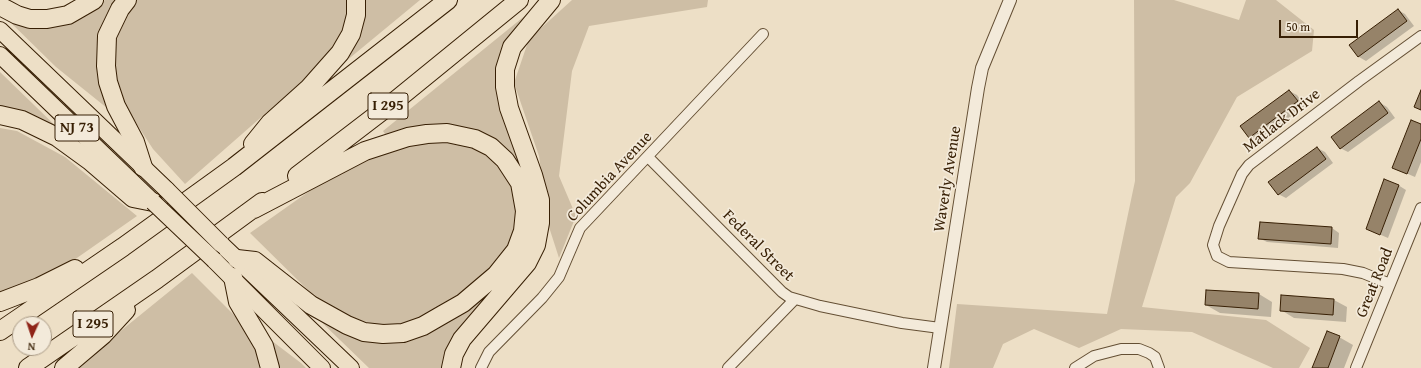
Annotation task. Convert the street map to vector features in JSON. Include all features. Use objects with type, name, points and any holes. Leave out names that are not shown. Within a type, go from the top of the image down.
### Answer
[{"type":"highway","points":[[0,6],[23,17],[47,19],[68,15],[94,0]]},
{"type":"highway","points":[[127,0],[120,9],[107,36],[106,66],[108,82],[116,106],[135,142],[143,168]]},
{"type":"highway","points":[[234,167],[270,123],[309,88],[340,53],[351,34],[356,15],[356,0]]},
{"type":"highway","name":"I 295","points":[[0,331],[123,247],[234,167],[448,0]]},
{"type":"highway","name":"I 295","points":[[28,368],[157,279],[254,209],[395,101],[519,0]]},
{"type":"highway","points":[[451,368],[454,354],[462,340],[527,263],[536,245],[540,223],[540,200],[534,174],[509,108],[505,87],[505,70],[512,47],[551,0]]},
{"type":"highway","name":"NJ 73","points":[[0,30],[351,368]]},
{"type":"highway","name":"NJ 73","points":[[0,55],[233,277],[322,368]]},
{"type":"highway","points":[[0,114],[22,120],[57,137],[90,161],[133,198],[153,202]]},
{"type":"highway","points":[[237,259],[255,261],[311,304],[347,325],[364,332],[383,334],[403,333],[423,326],[463,303],[496,275],[516,250],[523,231],[525,211],[520,183],[505,160],[491,147],[475,139],[448,133],[408,137],[365,151],[254,209]]},
{"type":"highway","points":[[0,302],[39,287],[123,247]]},
{"type":"highway","points":[[233,277],[238,302],[264,346],[270,368]]},
{"type":"highway","points":[[64,368],[103,335],[157,279]]},
{"type":"street","name":"Waverly Avenue","points":[[934,368],[982,68],[1010,0]]},
{"type":"street","name":"Columbia Avenue","points":[[481,368],[489,352],[542,298],[559,277],[580,228],[763,34]]},
{"type":"street","name":"Matlack Drive","points":[[1390,284],[1363,273],[1343,269],[1229,262],[1217,256],[1212,245],[1242,174],[1249,165],[1421,36]]},
{"type":"street","name":"Federal Street","points":[[648,157],[782,292],[795,300],[880,318],[940,328]]},
{"type":"street","name":"Great Road","points":[[1356,368],[1421,208]]},
{"type":"street","points":[[728,368],[795,300]]},
{"type":"street","points":[[1075,368],[1094,356],[1127,349],[1149,353],[1155,357],[1159,368]]},
{"type":"shaded area","points":[[105,0],[119,0],[107,108],[56,67],[8,20],[93,10]]},
{"type":"shaded area","points":[[136,0],[350,0],[346,24],[334,47],[299,84],[185,184],[153,149],[121,100],[112,62],[114,32],[127,9]]},
{"type":"shaded area","points":[[362,0],[420,0],[334,71]]},
{"type":"shaded area","points":[[572,0],[708,0],[707,7],[589,26],[572,71],[559,176],[576,216],[559,258],[549,227],[539,156],[514,83],[529,39]]},
{"type":"shaded area","points":[[1134,0],[1174,0],[1239,20],[1246,0],[1276,0],[1314,30],[1312,51],[1237,97],[1190,183],[1176,197],[1142,307],[1266,320],[1310,348],[1299,368],[1273,368],[1192,332],[1121,329],[1079,348],[1034,329],[1003,344],[993,368],[949,368],[957,304],[1107,314],[1135,181]]},
{"type":"shaded area","points":[[532,10],[503,53],[531,185],[533,234],[444,368],[369,368],[311,312],[355,335],[439,325],[530,227],[498,145],[385,134],[383,131]]},
{"type":"shaded area","points":[[0,72],[66,136],[0,107]]},
{"type":"shaded area","points":[[0,128],[17,131],[65,157],[137,216],[64,267],[0,296]]},
{"type":"shaded area","points":[[454,141],[483,151],[505,171],[516,195],[517,227],[503,257],[461,296],[427,314],[404,324],[389,326],[373,324],[346,315],[319,301],[250,233],[318,185],[355,162],[408,143]]},
{"type":"shaded area","points":[[192,273],[238,319],[256,351],[261,368],[75,368]]},
{"type":"shaded area","points":[[272,341],[301,363],[306,368],[278,368]]},
{"type":"building","points":[[1398,9],[1407,21],[1358,57],[1349,45]]},
{"type":"building","points":[[1289,90],[1298,101],[1249,138],[1240,126]]},
{"type":"building","points":[[1421,90],[1421,110],[1414,107]]},
{"type":"building","points":[[1379,101],[1388,113],[1340,149],[1331,137]]},
{"type":"building","points":[[1411,120],[1421,124],[1421,139],[1407,174],[1392,168]]},
{"type":"building","points":[[1317,147],[1326,159],[1278,195],[1268,182]]},
{"type":"building","points":[[1384,179],[1399,185],[1380,235],[1366,229]]},
{"type":"building","points":[[1260,222],[1332,227],[1331,244],[1258,239]]},
{"type":"building","points":[[1206,290],[1259,293],[1258,309],[1205,305]]},
{"type":"building","points":[[1281,295],[1334,299],[1333,315],[1280,311]]},
{"type":"building","points":[[1327,331],[1340,336],[1328,368],[1312,368]]}]
